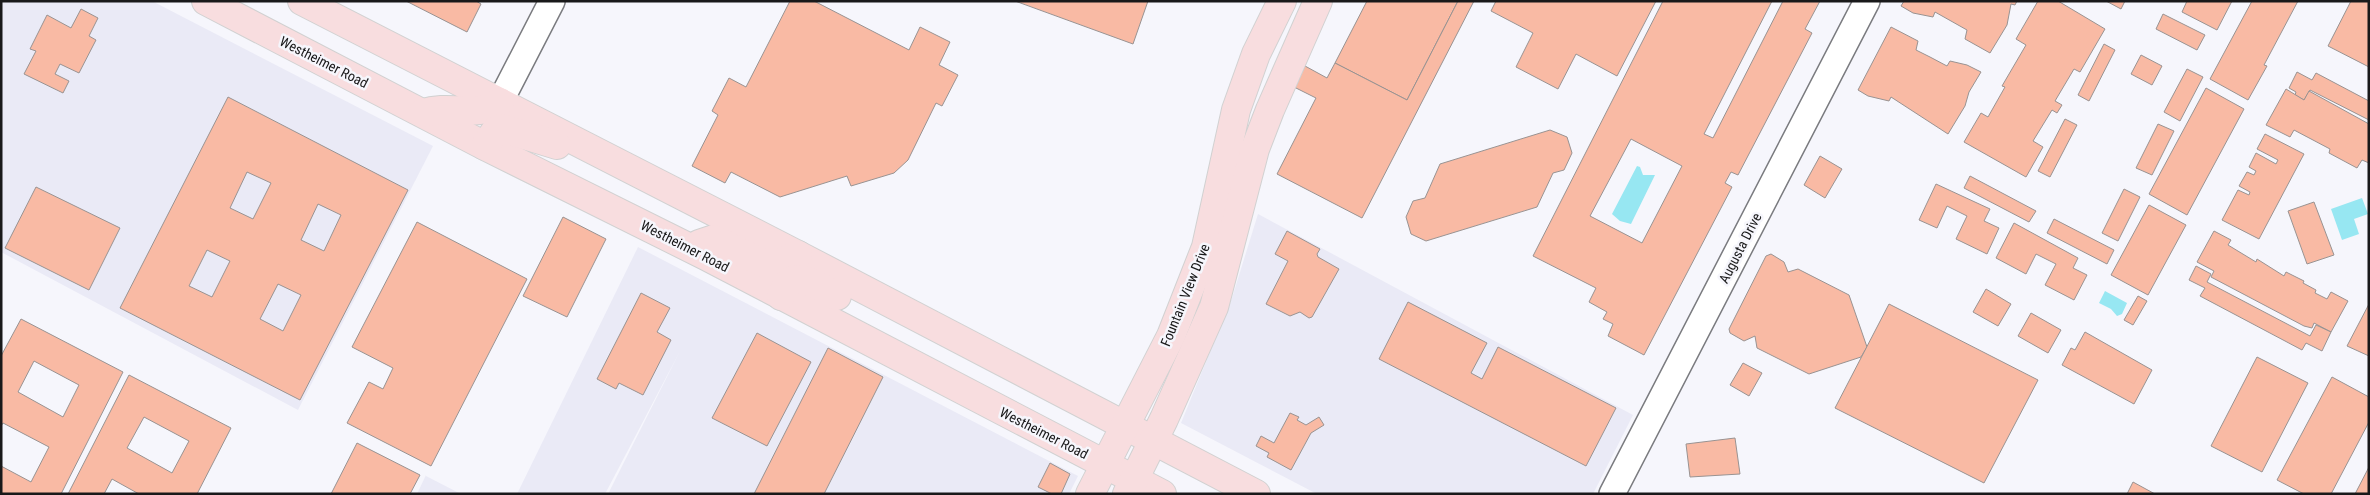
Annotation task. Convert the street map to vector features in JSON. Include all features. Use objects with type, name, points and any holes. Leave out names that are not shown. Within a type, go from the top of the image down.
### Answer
[{"type":"main road","name":"Westheimer Road","points":[[206,1],[485,146],[688,247],[1105,464],[1130,486],[1162,494]]},
{"type":"main road","points":[[302,1],[798,255],[1256,494]]},
{"type":"main road","name":"Fountain View Drive","points":[[1090,494],[1170,336],[1206,248],[1220,173],[1236,110],[1256,54],[1282,1]]},
{"type":"main road","name":"Fountain View Drive","points":[[1130,486],[1153,441],[1214,307],[1255,149],[1318,1]]},
{"type":"main road","points":[[423,113],[444,110],[480,112],[490,109],[500,102]]},
{"type":"main road","points":[[485,146],[496,130],[502,128],[616,162]]},
{"type":"main road","points":[[1228,140],[1255,149]]},
{"type":"main road","points":[[1220,173],[1248,181]]},
{"type":"main road","points":[[688,247],[714,239],[763,263],[771,265],[798,255]]},
{"type":"main road","points":[[781,296],[789,282],[794,279],[802,279],[880,317],[921,320]]},
{"type":"street","points":[[500,102],[552,1]]},
{"type":"street","name":"Augusta Drive","points":[[1612,494],[1867,1]]},
{"type":"shaded area","points":[[1,1],[152,1],[433,146],[298,410],[1,252]]},
{"type":"shaded area","points":[[1258,214],[1633,415],[1593,494],[1317,494],[1181,423],[1232,298]]},
{"type":"shaded area","points":[[638,247],[1078,476],[1069,494],[608,494],[680,351],[605,494],[517,494]]},
{"type":"shaded area","points":[[426,476],[461,494],[417,494]]},
{"type":"water","points":[[1637,166],[1640,167],[1643,175],[1655,175],[1631,224],[1620,221],[1612,214]]},
{"type":"water","points":[[2362,198],[2368,214],[2354,219],[2359,234],[2342,240],[2331,209]]},
{"type":"water","points":[[2105,291],[2127,303],[2122,314],[2117,316],[2111,309],[2099,303]]},
{"type":"building","points":[[406,1],[476,1],[481,4],[467,32]]},
{"type":"building","points":[[790,1],[814,1],[909,50],[920,27],[950,42],[939,65],[958,75],[942,106],[936,103],[908,160],[894,173],[851,186],[847,176],[780,197],[731,172],[725,183],[692,166],[718,115],[712,111],[729,78],[746,87]]},
{"type":"building","points":[[1015,1],[1148,1],[1133,44]]},
{"type":"building","points":[[1367,1],[1458,1],[1407,100],[1335,63]]},
{"type":"building","points":[[1458,1],[1474,1],[1362,218],[1277,174],[1316,98],[1294,87],[1305,66],[1327,78],[1335,63],[1407,100]]},
{"type":"building","points":[[1496,1],[1656,1],[1617,76],[1576,54],[1558,89],[1516,67],[1533,33],[1491,11]]},
{"type":"building","points":[[1663,1],[1772,1],[1704,134],[1713,138],[1783,1],[1820,1],[1805,29],[1812,33],[1738,175],[1731,172],[1725,183],[1732,187],[1644,355],[1608,336],[1613,324],[1603,319],[1607,312],[1589,302],[1596,288],[1533,256]],"holes":[[[1631,139],[1682,166],[1642,243],[1590,216]]]},
{"type":"building","points":[[1904,1],[2017,1],[2015,5],[2011,4],[2007,25],[1990,53],[1965,39],[1967,30],[1935,12],[1933,17],[1913,13],[1901,6]]},
{"type":"building","points":[[2038,1],[2058,1],[2105,29],[2080,72],[2074,69],[2055,101],[2062,105],[2057,113],[2052,110],[2033,141],[2043,147],[2026,177],[1964,142],[1981,113],[1988,117],[2005,87],[2002,86],[2026,45],[2016,39]]},
{"type":"building","points":[[2106,1],[2125,1],[2121,9]]},
{"type":"building","points":[[2187,1],[2232,1],[2217,30],[2182,12]]},
{"type":"building","points":[[2252,1],[2298,1],[2264,65],[2267,66],[2248,100],[2210,79]]},
{"type":"building","points":[[2351,1],[2369,1],[2369,67],[2328,46]]},
{"type":"building","points":[[81,9],[98,18],[89,36],[96,40],[79,73],[60,64],[55,74],[69,81],[63,93],[24,74],[36,51],[30,49],[47,15],[71,28]]},
{"type":"building","points":[[2163,14],[2205,35],[2197,50],[2156,29]]},
{"type":"building","points":[[1891,27],[1918,41],[1916,50],[1947,66],[1950,61],[1967,65],[1981,72],[1969,92],[1965,106],[1948,134],[1891,97],[1889,101],[1868,96],[1858,90]]},
{"type":"building","points":[[2104,44],[2115,50],[2089,101],[2078,95]]},
{"type":"building","points":[[2141,55],[2162,66],[2152,85],[2131,74]]},
{"type":"building","points":[[2187,69],[2203,77],[2180,121],[2164,112]]},
{"type":"building","points":[[2297,72],[2312,80],[2316,73],[2369,101],[2369,120],[2310,90],[2304,100],[2295,95],[2296,92],[2289,88]]},
{"type":"building","points":[[2206,88],[2244,109],[2187,215],[2149,194]]},
{"type":"building","points":[[2286,89],[2304,100],[2309,91],[2369,124],[2369,163],[2362,160],[2357,168],[2329,153],[2330,149],[2294,130],[2290,137],[2266,125]]},
{"type":"building","points":[[228,97],[408,190],[300,400],[120,308]],"holes":[[[247,172],[271,183],[253,219],[230,208]],[[318,204],[341,215],[324,251],[301,240]],[[207,250],[230,261],[212,297],[189,286]],[[278,284],[301,295],[283,331],[260,319]]]},
{"type":"building","points":[[2065,119],[2077,125],[2050,177],[2038,171]]},
{"type":"building","points":[[2158,124],[2174,131],[2152,175],[2136,168]]},
{"type":"building","points":[[1550,130],[1567,137],[1572,153],[1564,170],[1553,173],[1537,207],[1426,241],[1411,234],[1406,217],[1413,201],[1425,198],[1440,164]]},
{"type":"building","points":[[2265,134],[2304,154],[2259,239],[2222,220],[2238,190],[2249,195],[2250,192],[2239,186],[2247,172],[2254,175],[2256,171],[2249,167],[2256,153],[2276,164],[2278,160],[2257,149]]},
{"type":"building","points":[[1820,156],[1842,169],[1825,198],[1804,185]]},
{"type":"building","points":[[1970,176],[2036,211],[2029,222],[1964,188]]},
{"type":"building","points":[[1936,184],[1990,209],[1984,221],[1999,228],[1987,254],[1956,239],[1967,216],[1947,206],[1937,228],[1919,220]]},
{"type":"building","points":[[36,187],[120,228],[89,290],[5,248]]},
{"type":"building","points":[[2124,189],[2140,197],[2118,241],[2102,233]]},
{"type":"building","points":[[2314,202],[2334,255],[2307,264],[2288,211]]},
{"type":"building","points":[[2149,205],[2186,225],[2148,295],[2111,275]]},
{"type":"building","points":[[563,217],[606,239],[567,317],[523,296]]},
{"type":"building","points":[[2054,219],[2114,250],[2107,264],[2047,233]]},
{"type":"building","points":[[417,222],[527,279],[431,466],[347,423],[369,382],[383,389],[393,368],[352,347]]},
{"type":"building","points":[[2014,223],[2078,258],[2073,268],[2087,275],[2074,300],[2045,285],[2056,264],[2036,254],[2026,274],[1996,258]]},
{"type":"building","points":[[1287,231],[1320,249],[1317,254],[1318,257],[1339,269],[1312,317],[1309,318],[1300,312],[1290,316],[1266,304],[1288,261],[1275,254]]},
{"type":"building","points":[[2214,231],[2231,240],[2228,245],[2256,262],[2257,259],[2284,276],[2286,272],[2304,281],[2303,283],[2316,290],[2315,293],[2327,299],[2331,292],[2348,301],[2331,332],[2314,323],[2312,328],[2304,326],[2211,277],[2214,271],[2197,262]]},
{"type":"building","points":[[1771,254],[1784,262],[1788,272],[1798,269],[1849,295],[1867,347],[1861,357],[1809,374],[1757,348],[1755,336],[1744,341],[1730,333],[1729,329],[1766,256]]},
{"type":"building","points":[[2196,266],[2211,274],[2207,282],[2310,336],[2316,325],[2331,332],[2322,351],[2306,343],[2302,350],[2200,296],[2205,288],[2189,280]]},
{"type":"building","points":[[1986,289],[2011,304],[1998,326],[1973,312]]},
{"type":"building","points":[[641,293],[670,308],[657,332],[671,340],[643,395],[619,383],[616,389],[597,379]]},
{"type":"building","points":[[2138,296],[2147,301],[2133,325],[2124,320]]},
{"type":"building","points":[[1408,302],[1487,343],[1471,373],[1482,379],[1498,347],[1616,408],[1586,466],[1379,359]]},
{"type":"building","points":[[1889,304],[2038,380],[1984,483],[1835,408]]},
{"type":"building","points":[[2369,304],[2369,356],[2347,346]]},
{"type":"building","points":[[2031,313],[2061,330],[2048,353],[2018,336]]},
{"type":"building","points":[[21,319],[123,372],[61,494],[1,494],[1,466],[31,482],[49,447],[3,423],[1,426],[1,356]],"holes":[[[34,361],[79,385],[63,417],[18,392]]]},
{"type":"building","points":[[2085,332],[2152,370],[2134,404],[2062,365],[2071,348],[2075,350]]},
{"type":"building","points":[[757,333],[811,362],[767,446],[712,418]]},
{"type":"building","points":[[828,348],[883,377],[824,494],[754,494]]},
{"type":"building","points":[[2257,357],[2308,383],[2262,472],[2211,446]]},
{"type":"building","points":[[1743,363],[1762,373],[1749,396],[1730,385]]},
{"type":"building","points":[[129,375],[231,428],[197,494],[139,494],[112,479],[104,494],[68,494]],"holes":[[[144,417],[189,441],[172,473],[127,448]]]},
{"type":"building","points":[[2332,377],[2369,397],[2369,422],[2331,494],[2304,494],[2277,480]]},
{"type":"building","points":[[1290,413],[1299,417],[1297,420],[1306,425],[1319,417],[1324,425],[1311,433],[1291,470],[1267,457],[1269,453],[1256,446],[1261,436],[1274,443]]},
{"type":"building","points":[[1735,438],[1740,474],[1690,477],[1686,444]]},
{"type":"building","points":[[357,443],[420,475],[410,494],[331,494]]},
{"type":"building","points":[[1050,463],[1070,474],[1061,494],[1052,494],[1038,487]]},
{"type":"building","points":[[2369,467],[2369,494],[2355,494]]},
{"type":"building","points":[[2133,482],[2155,494],[2127,494]]}]
